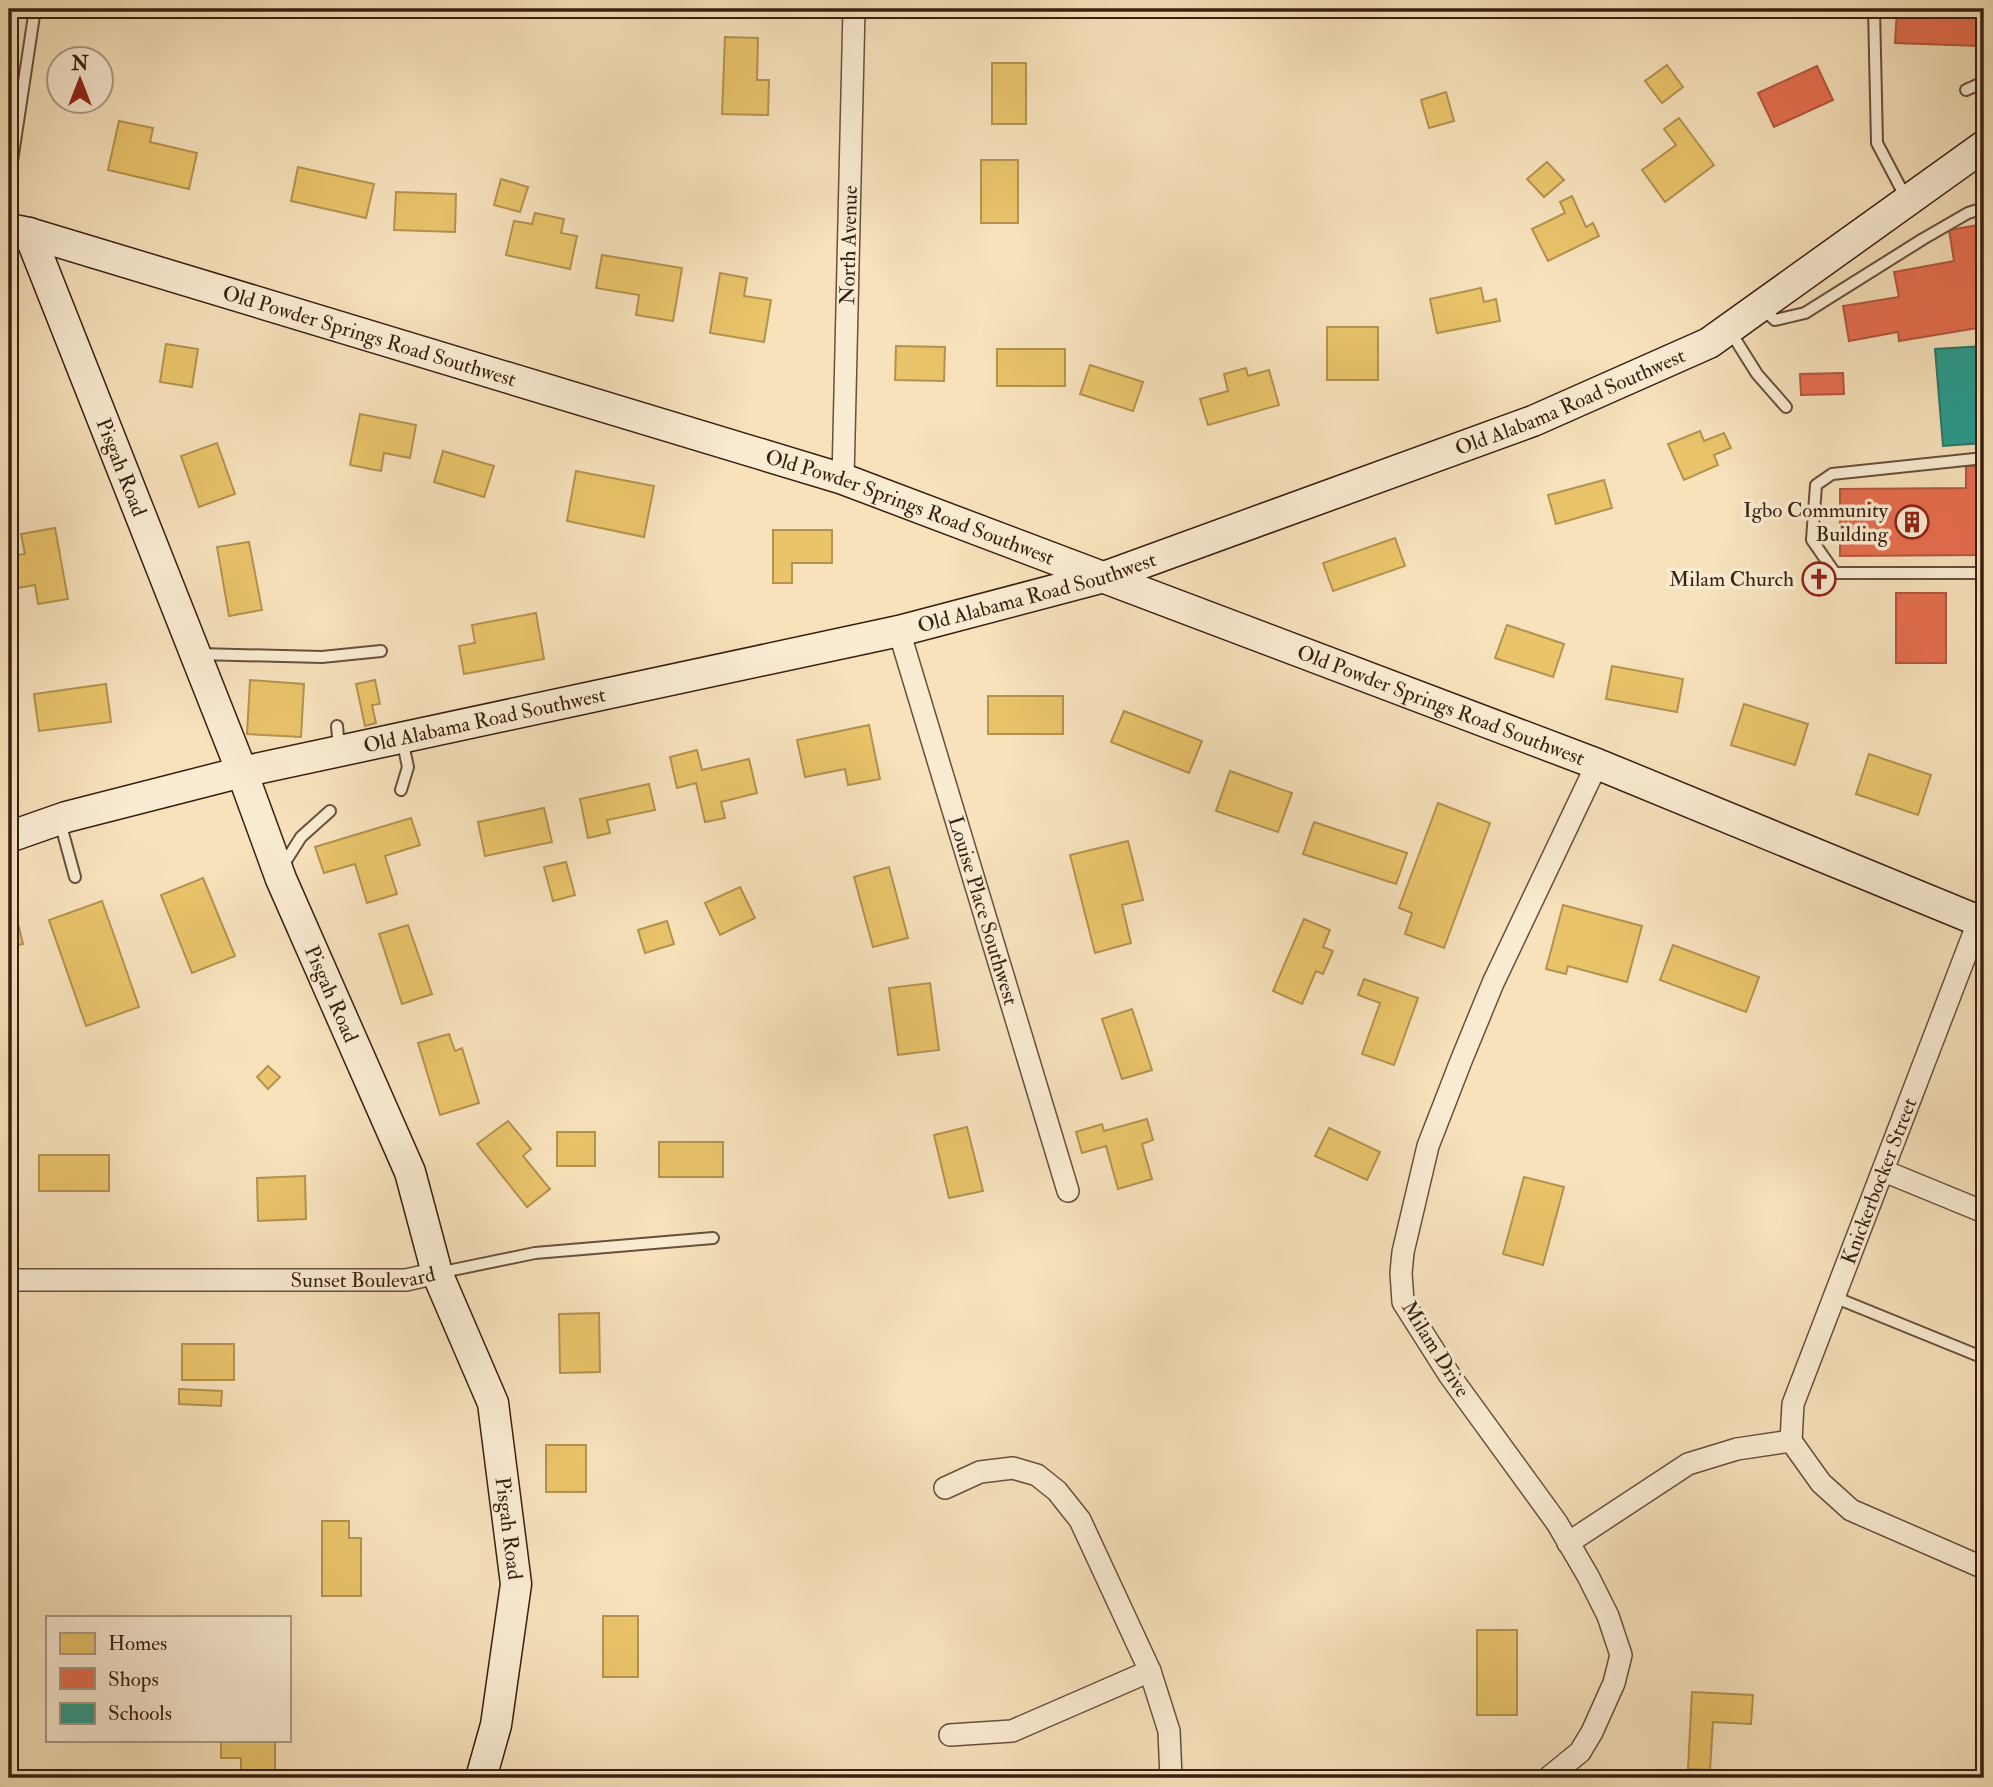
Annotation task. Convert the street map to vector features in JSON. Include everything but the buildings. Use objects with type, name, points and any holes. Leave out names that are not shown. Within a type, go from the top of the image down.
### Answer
[{"type":"street","name":"North Avenue","points":[[843,479],[854,9]]},
{"type":"street","name":"Old Alabama Road Southwest","points":[[9,838],[59,820],[242,772],[338,739],[402,738],[899,631],[1104,577],[1533,421],[1709,343],[1984,146]]},
{"type":"street","name":"Old Powder Springs Road Southwest","points":[[19,231],[843,479],[1597,764],[1982,922]]},
{"type":"street","name":"Pisgah Road","points":[[19,231],[195,654],[279,872],[410,1172],[437,1273],[493,1403],[516,1584],[496,1725],[481,1778]]},
{"type":"street","name":"Louise Place Southwest","points":[[899,631],[1068,1191]]},
{"type":"street","name":"Milam Drive","points":[[1548,1778],[1580,1752],[1592,1732],[1614,1683],[1620,1655],[1608,1616],[1557,1523],[1450,1376],[1403,1302],[1401,1273],[1403,1252],[1428,1146],[1456,1073],[1493,983],[1597,764]]},
{"type":"street","name":"Knickerbocker Street","points":[[1791,1441],[1793,1405],[1982,922]]},
{"type":"street","points":[[1884,1171],[1984,1212]]},
{"type":"street","name":"Sunset Boulevard","points":[[9,1280],[406,1280],[437,1273]]},
{"type":"street","points":[[1568,1543],[1688,1464],[1737,1449],[1791,1441],[1821,1483],[1851,1510],[1984,1567]]},
{"type":"street","points":[[946,1488],[980,1472],[1013,1468],[1037,1475],[1057,1491],[1080,1520],[1150,1671],[1169,1731],[1171,1778]]},
{"type":"street","points":[[950,1735],[1012,1731],[1150,1671]]},
{"type":"lane","points":[[9,181],[35,9]]},
{"type":"lane","points":[[1874,9],[1877,143],[1908,200]]},
{"type":"lane","points":[[1966,90],[1984,82]]},
{"type":"lane","points":[[1760,306],[1775,320],[1805,313],[1923,239],[1984,208]]},
{"type":"lane","points":[[1728,329],[1757,374],[1786,407]]},
{"type":"lane","points":[[1984,458],[1832,474],[1816,485],[1812,540],[1835,572],[1984,573]]},
{"type":"lane","points":[[195,654],[322,657],[381,651]]},
{"type":"lane","points":[[401,790],[408,767],[402,738]]},
{"type":"lane","points":[[279,872],[301,837],[330,811]]},
{"type":"lane","points":[[59,820],[75,877]]},
{"type":"lane","name":"Sunset Boulevard","points":[[437,1273],[535,1253],[713,1238]]},
{"type":"lane","points":[[1834,1297],[1984,1358]]},
{"type":"place","name":"Igbo Community Building","points":[[1912,522]]},
{"type":"place","name":"Milam Church","points":[[1819,579]]}]
